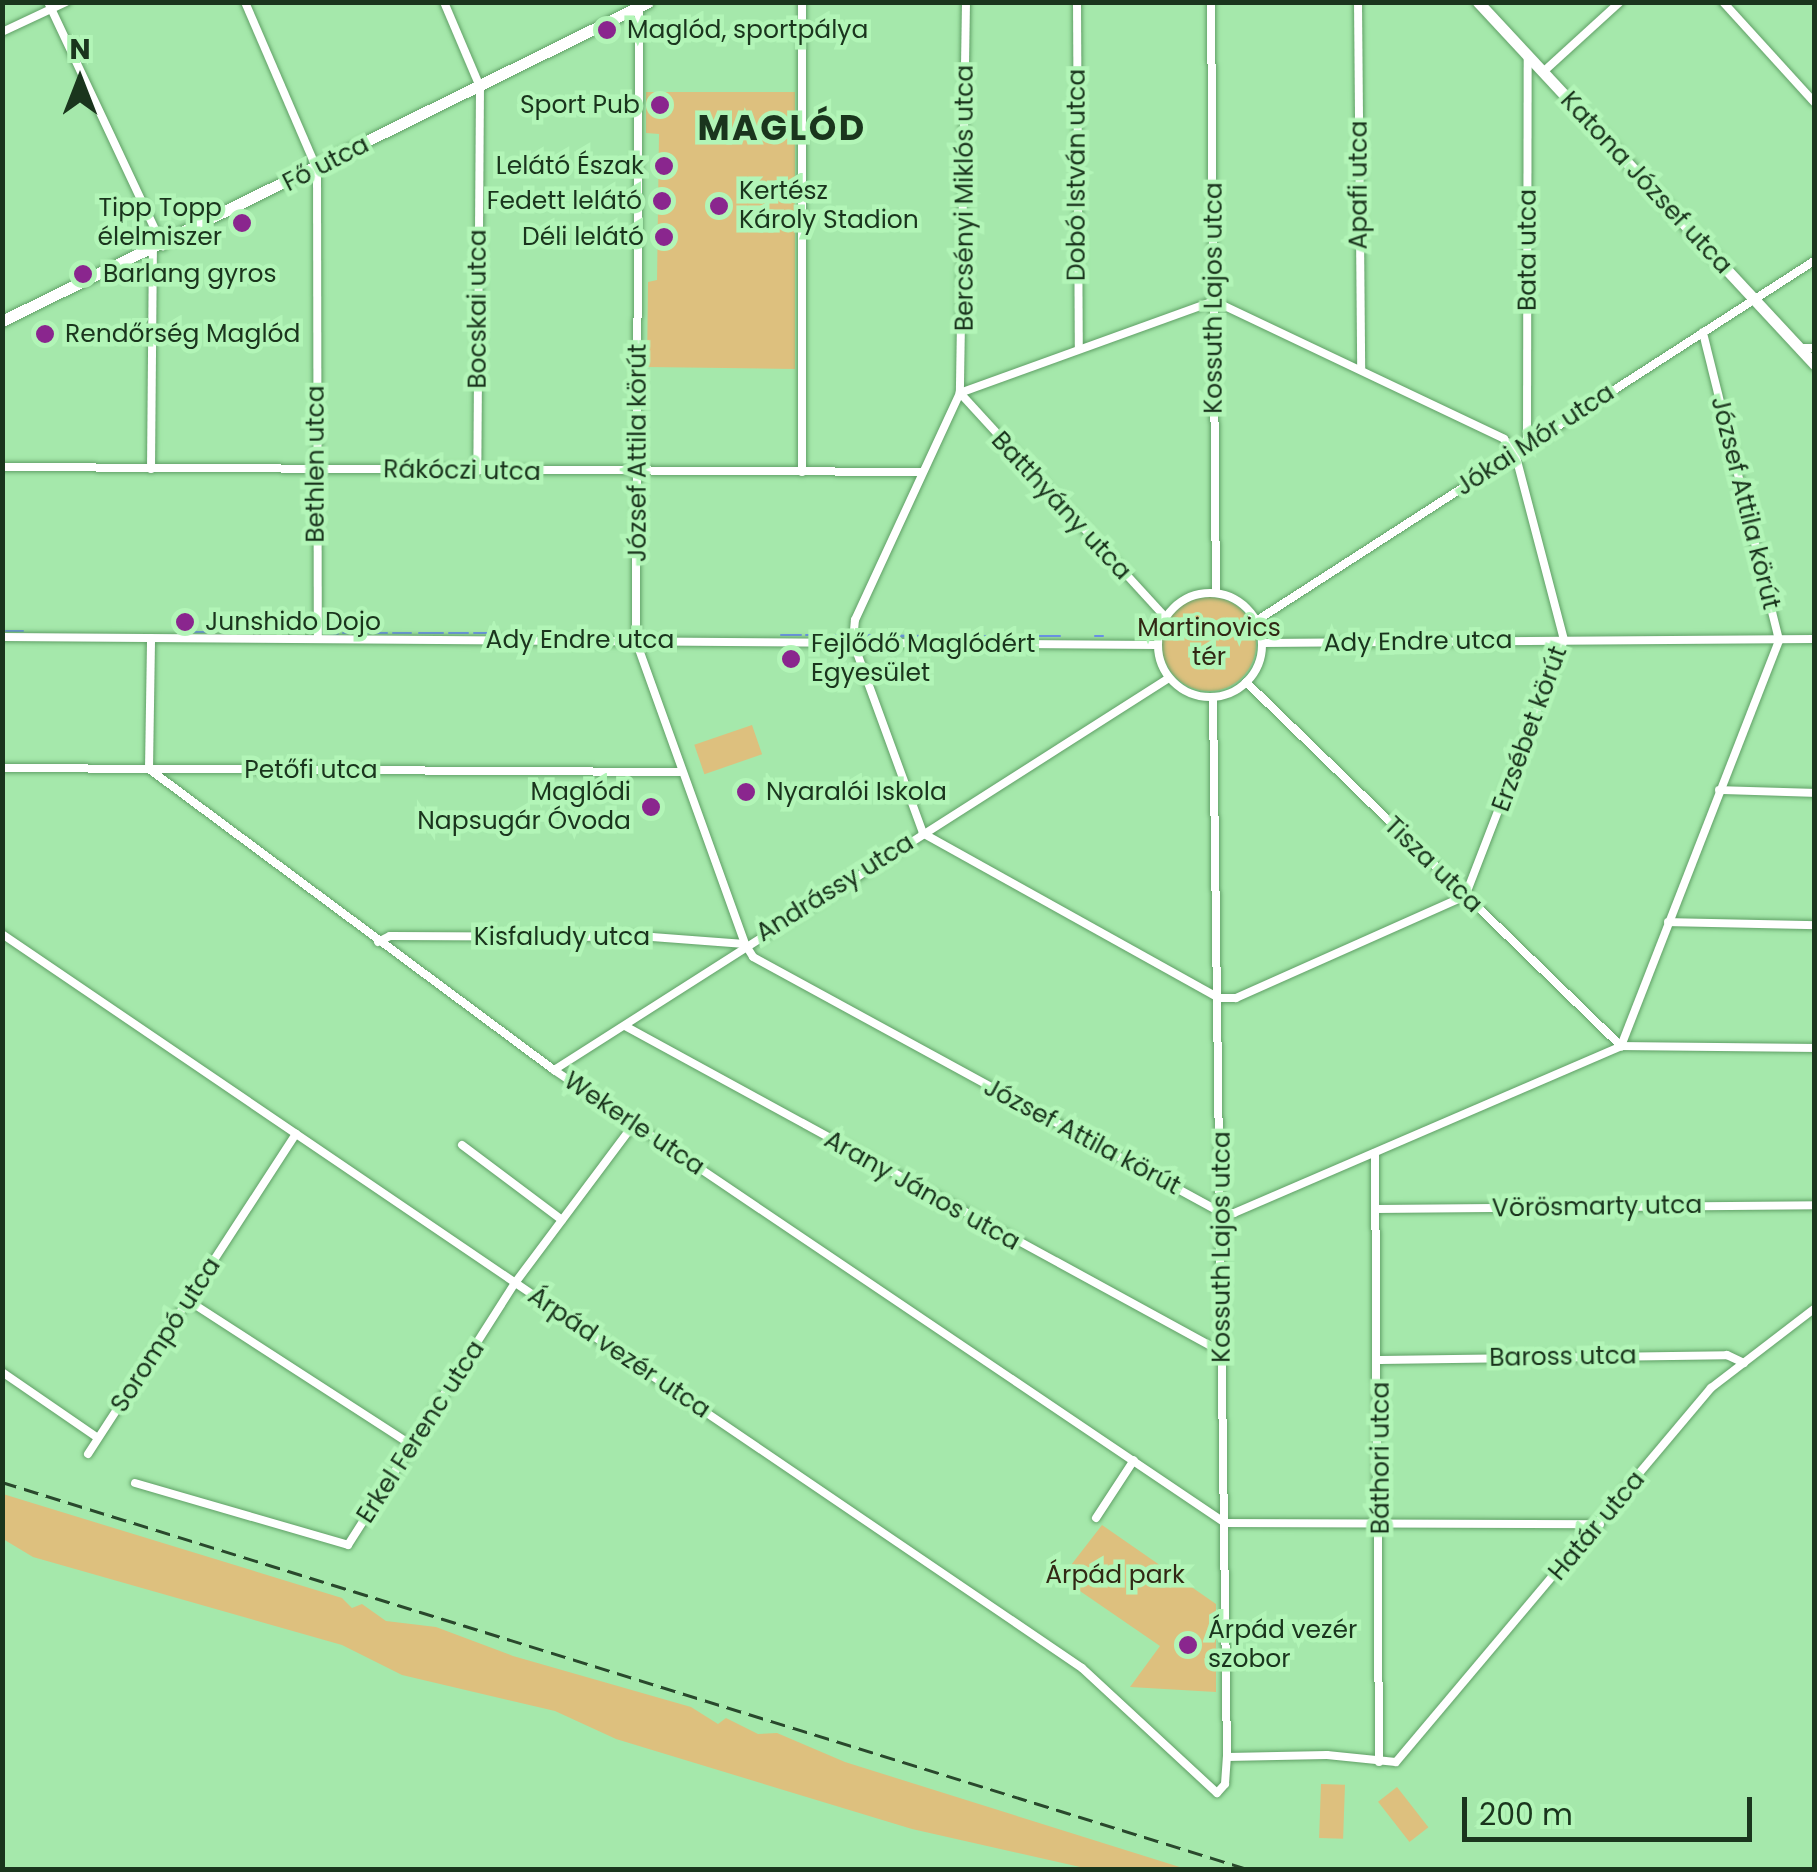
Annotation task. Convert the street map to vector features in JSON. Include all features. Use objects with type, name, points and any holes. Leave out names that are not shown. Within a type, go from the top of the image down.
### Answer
[{"type":"main road","name":"Katona József utca","points":[[1478,2],[1814,364]]},
{"type":"main road","name":"Fő utca","points":[[2,321],[158,249],[643,4]]},
{"type":"street","points":[[2,32],[50,6],[66,2]]},
{"type":"street","points":[[245,2],[317,169]]},
{"type":"street","points":[[444,2],[480,86]]},
{"type":"street","points":[[802,2],[802,472]]},
{"type":"street","name":"Bercsényi Miklós utca","points":[[960,393],[966,2]]},
{"type":"street","name":"Dobó István utca","points":[[1076,2],[1079,348]]},
{"type":"street","name":"Kossuth Lajos utca","points":[[1211,2],[1216,593]]},
{"type":"street","name":"Apafi utca","points":[[1358,2],[1360,368]]},
{"type":"street","points":[[1543,72],[1620,2]]},
{"type":"street","points":[[1723,2],[1814,102]]},
{"type":"street","name":"József Attila körút","points":[[643,4],[636,641],[745,944],[753,956],[1222,1213]]},
{"type":"street","points":[[50,6],[158,249],[151,468]]},
{"type":"street","name":"Bata utca","points":[[1527,444],[1528,56]]},
{"type":"street","name":"Bocskai utca","points":[[477,471],[480,86]]},
{"type":"street","name":"Bethlen utca","points":[[317,169],[318,639]]},
{"type":"street","name":"Jókai Mór utca","points":[[1256,621],[1814,261]]},
{"type":"street","points":[[1465,896],[1236,998],[1219,998],[923,833],[853,642],[856,620],[960,393],[1214,301],[1504,439],[1514,452]]},
{"type":"street","name":"József Attila körút","points":[[1621,1046],[1718,790],[1780,640],[1702,332]]},
{"type":"street","points":[[1799,348],[1814,348]]},
{"type":"street","name":"Batthyány utca","points":[[960,393],[1165,617]]},
{"type":"street","name":"Erzsébet körút","points":[[1465,896],[1564,640],[1514,452]]},
{"type":"street","name":"Rákóczi utca","points":[[2,467],[921,472]]},
{"type":"street","points":[[1216,593],[1246,607],[1256,621],[1262,644],[1246,682],[1213,697],[1196,695],[1168,678],[1157,645],[1165,617],[1187,598],[1216,593]]},
{"type":"street","name":"Ady Endre utca","points":[[2,637],[1157,645]]},
{"type":"street","points":[[150,769],[151,638]]},
{"type":"street","name":"Ady Endre utca","points":[[1262,644],[1814,639]]},
{"type":"street","name":"Andrássy utca","points":[[554,1070],[745,944],[1168,678]]},
{"type":"street","name":"Tisza utca","points":[[1246,682],[1621,1046]]},
{"type":"street","name":"Kossuth Lajos utca","points":[[1213,697],[1228,1757],[1225,1784],[1217,1793]]},
{"type":"street","name":"Petőfi utca","points":[[2,768],[680,772]]},
{"type":"street","name":"Wekerle utca","points":[[150,769],[554,1070],[1226,1524]]},
{"type":"street","points":[[1718,790],[1814,793]]},
{"type":"street","points":[[1668,922],[1814,924]]},
{"type":"street","name":"Árpád vezér utca","points":[[2,934],[1082,1668],[1217,1793]]},
{"type":"street","name":"Kisfaludy utca","points":[[378,942],[390,936],[633,937],[728,938],[745,944]]},
{"type":"street","name":"Arany János utca","points":[[625,1026],[1222,1352]]},
{"type":"street","points":[[1222,1213],[1234,1214],[1621,1046],[1814,1048]]},
{"type":"street","name":"Erkel Ferenc utca","points":[[135,1484],[348,1545],[515,1283],[634,1124]]},
{"type":"street","name":"Sorompó utca","points":[[2,1372],[98,1438],[296,1134]]},
{"type":"street","points":[[462,1146],[562,1220]]},
{"type":"street","name":"Báthori utca","points":[[1376,1153],[1380,1209],[1379,1762]]},
{"type":"street","name":"Vörösmarty utca","points":[[1380,1209],[1814,1205]]},
{"type":"street","points":[[189,1301],[413,1446]]},
{"type":"street","name":"Határ utca","points":[[1379,1762],[1396,1762],[1711,1388],[1814,1309]]},
{"type":"street","name":"Baross utca","points":[[1380,1360],[1726,1355],[1744,1362]]},
{"type":"street","points":[[88,1454],[98,1438]]},
{"type":"street","points":[[1096,1518],[1134,1460]]},
{"type":"street","points":[[1226,1524],[1600,1524]]},
{"type":"street","points":[[1228,1757],[1327,1755],[1379,1762]]},
{"type":"green space","points":[[646,92],[795,92],[795,369],[647,367],[648,282],[657,280],[659,134],[646,133]]},
{"type":"green space","name":"Martinovics tér","points":[[1209,597],[1227,600],[1242,611],[1253,626],[1253,662],[1242,677],[1227,688],[1209,691],[1191,688],[1176,677],[1165,662],[1162,644],[1165,626],[1176,611],[1191,600]]},
{"type":"green space","points":[[752,725],[762,754],[704,774],[694,745]]},
{"type":"green space","points":[[3,1494],[342,1598],[352,1608],[362,1604],[386,1621],[436,1627],[513,1656],[691,1707],[718,1724],[726,1718],[758,1734],[777,1733],[845,1762],[1186,1869],[1089,1869],[912,1829],[616,1739],[555,1711],[402,1675],[342,1645],[33,1557],[3,1539]]},
{"type":"green space","name":"Árpád park","points":[[1102,1525],[1216,1604],[1216,1692],[1130,1687],[1160,1646],[1061,1578]]},
{"type":"green space","points":[[1321,1784],[1345,1785],[1343,1839],[1319,1838]]},
{"type":"green space","points":[[1397,1787],[1428,1827],[1409,1842],[1378,1802]]},
{"type":"waterway","points":[[6,631],[23,631]]},
{"type":"waterway","points":[[192,632],[205,632]]},
{"type":"waterway","points":[[304,632],[314,632]]},
{"type":"waterway","points":[[323,632],[337,633]]},
{"type":"waterway","points":[[343,633],[360,633]]},
{"type":"waterway","points":[[366,633],[387,633]]},
{"type":"waterway","points":[[393,633],[411,633]]},
{"type":"waterway","points":[[419,633],[443,633]]},
{"type":"waterway","points":[[449,633],[468,633]]},
{"type":"waterway","points":[[474,633],[496,633]]},
{"type":"waterway","points":[[781,635],[801,635]]},
{"type":"waterway","points":[[806,635],[822,635]]},
{"type":"waterway","points":[[828,635],[847,635]]},
{"type":"waterway","points":[[858,635],[925,636]]},
{"type":"waterway","points":[[931,636],[950,636]]},
{"type":"waterway","points":[[956,636],[971,636]]},
{"type":"waterway","points":[[985,636],[998,636]]},
{"type":"waterway","points":[[1016,636],[1060,636]]},
{"type":"waterway","points":[[1095,636],[1103,636]]},
{"type":"railway","points":[[2,1482],[1251,1870]]},
{"type":"place","name":"Maglód, sportpálya","points":[[607,30]]},
{"type":"place","name":"Sport Pub","points":[[660,105]]},
{"type":"place","name":"Lelátó Észak","points":[[664,166]]},
{"type":"place","name":"Fedett lelátó","points":[[662,201]]},
{"type":"place","name":"Kertész Károly Stadion","points":[[719,206]]},
{"type":"place","name":"Tipp Topp élelmiszer","points":[[242,223]]},
{"type":"place","name":"Déli lelátó","points":[[664,237]]},
{"type":"place","name":"Barlang gyros","points":[[83,274]]},
{"type":"place","name":"Rendőrség Maglód","points":[[45,334]]},
{"type":"place","name":"Junshido Dojo","points":[[185,622]]},
{"type":"place","name":"Fejlődő Maglódért Egyesület","points":[[791,659]]},
{"type":"place","name":"Nyaralói Iskola","points":[[746,792]]},
{"type":"place","name":"Maglódi Napsugár Óvoda","points":[[651,807]]},
{"type":"place","name":"Árpád vezér szobor","points":[[1188,1645]]},
{"type":"district","name":"MAGLÓD","points":[[782,128]]}]
